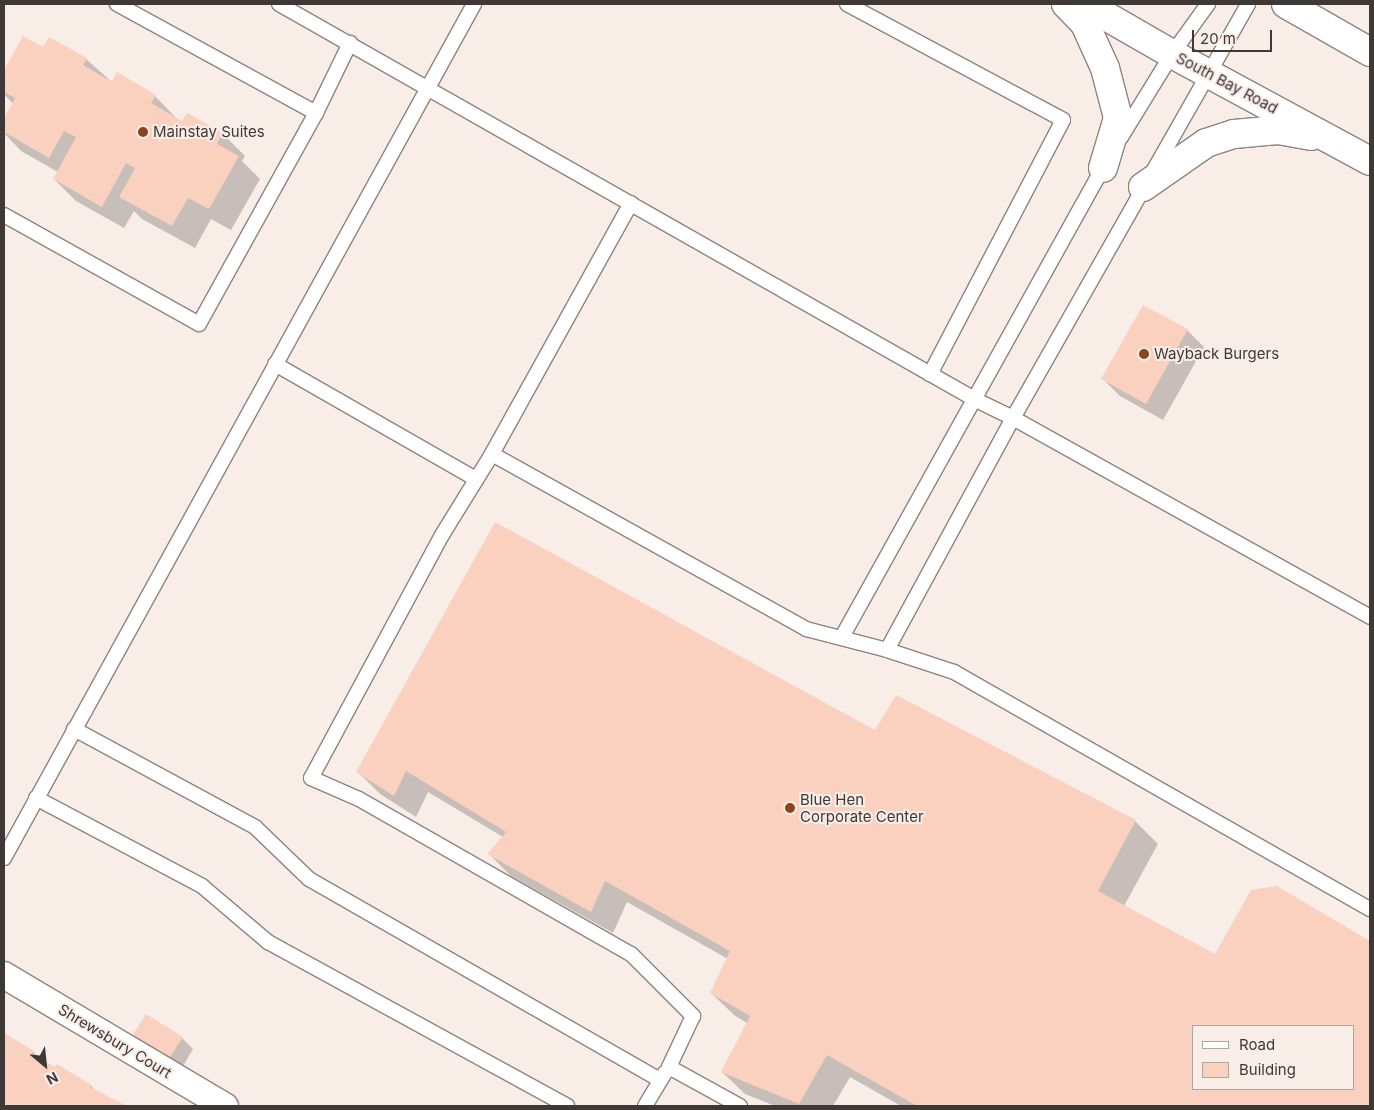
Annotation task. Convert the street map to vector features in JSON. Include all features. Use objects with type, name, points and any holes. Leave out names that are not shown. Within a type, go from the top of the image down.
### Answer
[{"type":"highway","points":[[1066,4],[1085,24],[1105,68],[1118,118],[1103,168]]},
{"type":"highway","name":"South Bay Road","points":[[1085,4],[1172,54],[1370,161]]},
{"type":"highway","points":[[1286,4],[1365,49]]},
{"type":"highway","points":[[1327,4],[1365,49]]},
{"type":"highway","points":[[1144,187],[1206,143],[1234,134],[1278,130],[1329,138]]},
{"type":"street","name":"Shrewsbury Court","points":[[4,975],[226,1106]]},
{"type":"lane","points":[[117,4],[316,114]]},
{"type":"lane","points":[[279,4],[631,202],[976,400],[1013,418],[1370,617]]},
{"type":"lane","points":[[4,858],[474,4]]},
{"type":"lane","points":[[847,4],[1063,120],[930,374]]},
{"type":"lane","points":[[842,637],[976,400],[1103,168],[1172,54],[1208,4]]},
{"type":"lane","points":[[886,650],[1013,418],[1248,4]]},
{"type":"lane","points":[[4,215],[199,324],[316,114],[350,44]]},
{"type":"lane","points":[[631,202],[492,454],[442,535],[311,778],[358,799],[631,954],[692,1016],[669,1067],[645,1106]]},
{"type":"lane","points":[[275,364],[476,479]]},
{"type":"lane","points":[[492,454],[806,629],[842,637],[886,650],[904,658],[954,672],[1369,906]]},
{"type":"lane","points":[[74,729],[256,827],[309,879],[660,1080]]},
{"type":"lane","points":[[36,798],[202,886],[268,942],[567,1106]]},
{"type":"lane","points":[[669,1067],[740,1106]]},
{"type":"building","name":"Mainstay Suites","points":[[23,36],[43,47],[49,37],[87,58],[83,65],[112,82],[117,72],[156,95],[151,103],[182,121],[187,113],[223,133],[217,144],[239,156],[209,209],[188,198],[172,226],[119,197],[135,168],[126,163],[102,207],[53,179],[76,137],[64,131],[49,158],[4,132],[4,118],[15,98],[4,92],[4,70]]},
{"type":"building","name":"Wayback Burgers","points":[[1143,305],[1188,329],[1146,404],[1101,379]]},
{"type":"building","name":"Blue Hen Corporate Center","points":[[495,522],[875,730],[896,695],[1136,820],[1098,891],[1215,954],[1251,890],[1277,886],[1370,941],[1370,1106],[917,1106],[827,1055],[799,1104],[721,1072],[750,1016],[710,993],[730,951],[605,881],[591,912],[487,854],[506,832],[406,771],[394,796],[356,772]]},
{"type":"building","points":[[146,1014],[183,1037],[170,1057],[133,1035]]},
{"type":"building","points":[[4,1033],[34,1051],[32,1054],[55,1067],[57,1064],[92,1085],[90,1087],[127,1106],[4,1106]]},
{"type":"place","name":"Mainstay Suites","points":[[143,132]]},
{"type":"place","name":"Wayback Burgers","points":[[1144,354]]},
{"type":"place","name":"Blue Hen Corporate Center","points":[[790,808]]}]
